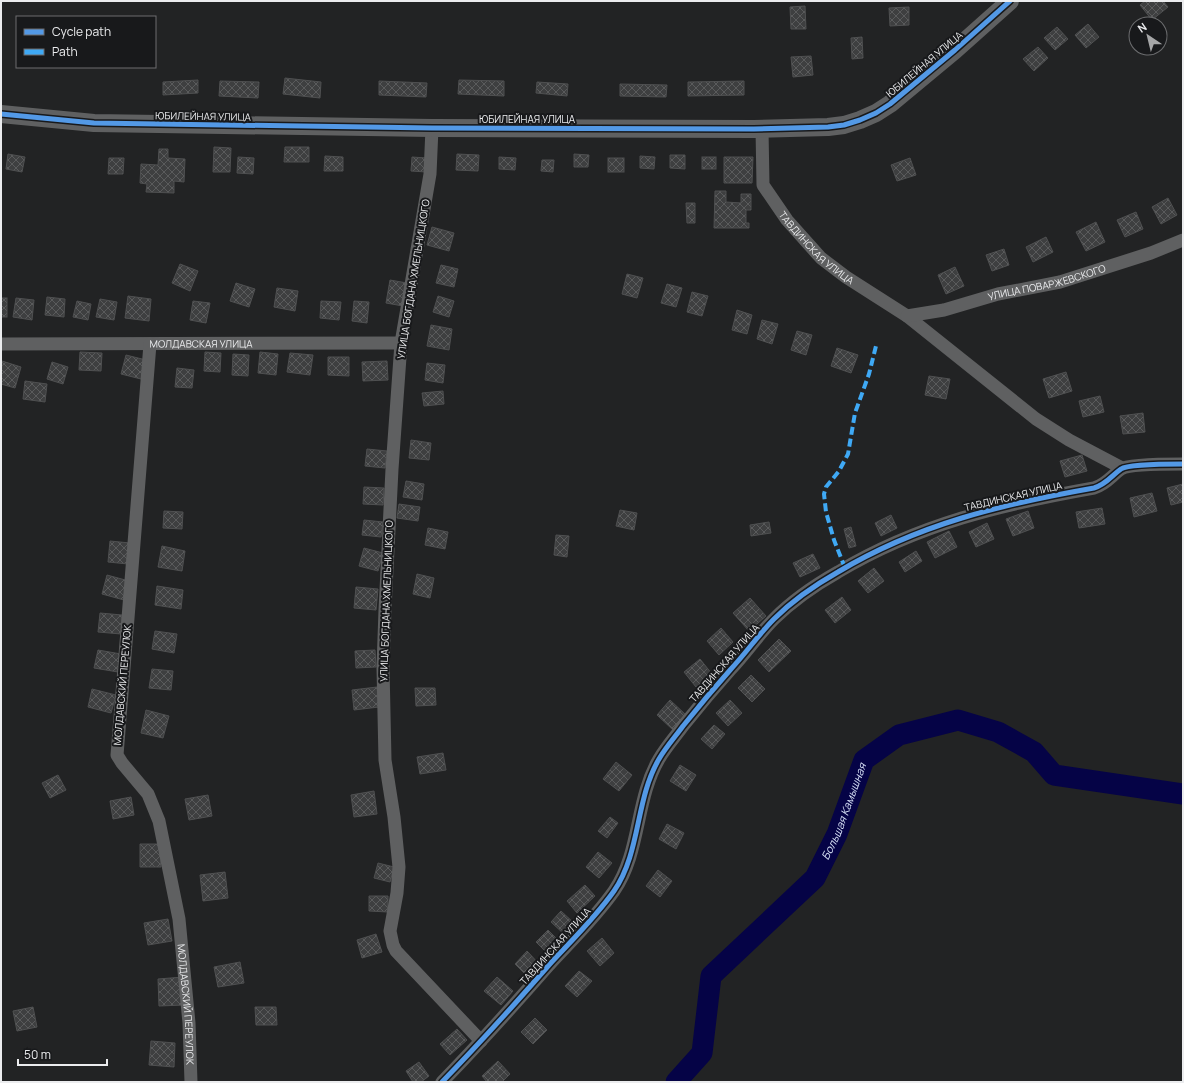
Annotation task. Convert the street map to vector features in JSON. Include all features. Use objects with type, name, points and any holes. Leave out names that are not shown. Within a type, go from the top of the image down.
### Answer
[{"type":"street","name":"ЮБИЛЕЙНАЯ УЛИЦА","points":[[1,114],[94,124],[432,128],[822,128],[844,125],[876,113],[906,92],[1010,1]]},
{"type":"street","name":"УЛИЦА БОГДАНА ХМЕЛЬНИЦКОГО","points":[[432,128],[430,174],[401,343],[392,469],[383,667],[385,760],[394,817],[399,867],[397,893],[390,931],[396,951],[482,1040]]},
{"type":"street","name":"ТАВДИНСКАЯ УЛИЦА","points":[[442,1082],[589,922],[614,891],[624,874],[630,858],[645,794],[658,760],[669,743],[710,693],[774,619],[820,583],[854,562],[898,540],[966,516],[1021,502],[1102,486],[1122,468],[1069,440],[1036,419],[907,316],[830,266],[807,244],[787,220],[763,185],[762,129]]},
{"type":"street","name":"УЛИЦА ПОВАРЖЕВСКОГО","points":[[907,316],[944,310],[998,294],[1060,282],[1145,255],[1183,240]]},
{"type":"street","name":"МОЛДАВСКАЯ УЛИЦА","points":[[1,344],[401,343]]},
{"type":"street","name":"МОЛДАВСКИЙ ПЕРЕУЛОК","points":[[150,344],[116,755],[148,794],[159,821],[179,919],[189,1023],[191,1082]]},
{"type":"street","points":[[1122,468],[1146,465],[1183,464]]},
{"type":"building","points":[[1145,1],[1163,1],[1168,7],[1157,16],[1149,16],[1140,5]]},
{"type":"building","points":[[805,6],[806,29],[791,29],[790,7]]},
{"type":"building","points":[[909,7],[909,25],[890,26],[889,8]]},
{"type":"building","points":[[1088,24],[1099,37],[1086,48],[1075,35]]},
{"type":"building","points":[[1057,27],[1068,39],[1055,50],[1044,38]]},
{"type":"building","points":[[862,37],[863,58],[852,59],[851,38]]},
{"type":"building","points":[[1038,47],[1048,58],[1034,71],[1023,59]]},
{"type":"building","points":[[811,56],[813,75],[793,77],[791,57]]},
{"type":"building","points":[[285,78],[321,82],[320,98],[283,94]]},
{"type":"building","points":[[198,80],[198,93],[163,95],[163,82]]},
{"type":"building","points":[[459,80],[504,81],[504,96],[458,94]]},
{"type":"building","points":[[220,81],[259,82],[258,98],[219,96]]},
{"type":"building","points":[[379,81],[427,83],[426,97],[379,95]]},
{"type":"building","points":[[744,81],[744,95],[688,96],[688,82]]},
{"type":"building","points":[[537,82],[568,84],[567,96],[536,93]]},
{"type":"building","points":[[620,84],[667,85],[666,97],[620,96]]},
{"type":"building","points":[[214,147],[231,148],[230,172],[213,172]]},
{"type":"building","points":[[285,147],[309,147],[309,162],[284,162]]},
{"type":"building","points":[[159,149],[168,149],[168,158],[185,159],[184,182],[174,181],[174,193],[146,192],[147,184],[140,183],[141,164],[158,165]]},
{"type":"building","points":[[8,154],[25,157],[22,172],[6,169]]},
{"type":"building","points":[[457,154],[479,155],[478,171],[456,170]]},
{"type":"building","points":[[574,154],[589,155],[588,167],[574,167]]},
{"type":"building","points":[[670,155],[685,155],[685,169],[670,168]]},
{"type":"building","points":[[325,156],[343,157],[343,171],[324,171]]},
{"type":"building","points":[[640,156],[655,157],[654,169],[640,168]]},
{"type":"building","points":[[238,157],[254,158],[253,174],[237,173]]},
{"type":"building","points":[[412,157],[427,158],[426,172],[411,171]]},
{"type":"building","points":[[499,157],[516,158],[515,170],[499,169]]},
{"type":"building","points":[[702,157],[716,157],[716,169],[702,169]]},
{"type":"building","points":[[724,157],[753,157],[752,183],[724,183]]},
{"type":"building","points":[[109,158],[124,158],[123,174],[108,174]]},
{"type":"building","points":[[608,158],[624,158],[624,172],[608,172]]},
{"type":"building","points":[[910,158],[916,175],[897,181],[891,165]]},
{"type":"building","points":[[542,160],[554,160],[553,172],[541,171]]},
{"type":"building","points":[[715,191],[726,191],[726,202],[741,203],[741,194],[751,194],[751,210],[746,210],[746,223],[749,223],[749,228],[714,228]]},
{"type":"building","points":[[1168,198],[1177,215],[1161,224],[1152,207]]},
{"type":"building","points":[[686,203],[695,203],[695,223],[687,223]]},
{"type":"building","points":[[1136,212],[1143,229],[1125,237],[1117,220]]},
{"type":"building","points":[[1096,222],[1105,242],[1086,251],[1076,232]]},
{"type":"building","points":[[432,227],[454,233],[449,251],[427,245]]},
{"type":"building","points":[[1046,237],[1053,252],[1033,262],[1026,247]]},
{"type":"building","points":[[1004,249],[1009,265],[992,271],[986,255]]},
{"type":"building","points":[[180,264],[198,271],[190,291],[172,283]]},
{"type":"building","points":[[441,265],[458,269],[454,287],[436,283]]},
{"type":"building","points":[[955,267],[964,286],[946,294],[938,275]]},
{"type":"building","points":[[627,274],[643,278],[637,298],[622,294]]},
{"type":"building","points":[[390,280],[407,283],[403,306],[386,303]]},
{"type":"building","points":[[236,283],[255,289],[249,307],[230,301]]},
{"type":"building","points":[[667,284],[682,288],[676,307],[661,303]]},
{"type":"building","points":[[277,288],[298,291],[295,311],[274,307]]},
{"type":"building","points":[[692,292],[708,296],[702,316],[687,312]]},
{"type":"building","points":[[128,296],[151,299],[149,321],[125,318]]},
{"type":"building","points":[[438,296],[454,301],[449,317],[433,312]]},
{"type":"building","points":[[47,297],[65,299],[64,317],[45,315]]},
{"type":"building","points":[[1,298],[7,298],[7,317],[1,317]]},
{"type":"building","points":[[16,298],[34,300],[32,320],[13,317]]},
{"type":"building","points":[[100,299],[117,302],[114,320],[96,317]]},
{"type":"building","points":[[77,301],[91,304],[88,320],[73,317]]},
{"type":"building","points":[[193,301],[210,303],[206,323],[190,320]]},
{"type":"building","points":[[321,301],[341,302],[339,320],[320,318]]},
{"type":"building","points":[[354,301],[369,302],[367,323],[352,321]]},
{"type":"building","points":[[737,310],[752,315],[747,334],[732,330]]},
{"type":"building","points":[[762,320],[778,324],[772,344],[757,339]]},
{"type":"building","points":[[431,325],[452,329],[449,350],[427,346]]},
{"type":"building","points":[[797,331],[812,335],[806,355],[791,350]]},
{"type":"building","points":[[837,348],[858,355],[851,373],[831,366]]},
{"type":"building","points":[[80,352],[102,353],[101,371],[79,370]]},
{"type":"building","points":[[205,352],[221,353],[220,372],[204,371]]},
{"type":"building","points":[[260,352],[278,354],[276,375],[258,373]]},
{"type":"building","points":[[290,353],[313,355],[310,375],[287,372]]},
{"type":"building","points":[[233,354],[249,355],[248,376],[232,375]]},
{"type":"building","points":[[126,355],[146,360],[141,379],[121,374]]},
{"type":"building","points":[[328,357],[349,357],[349,376],[328,375]]},
{"type":"building","points":[[2,361],[21,367],[15,388],[1,384]]},
{"type":"building","points":[[387,361],[388,380],[363,381],[362,362]]},
{"type":"building","points":[[52,362],[68,367],[63,384],[47,379]]},
{"type":"building","points":[[427,363],[445,365],[443,383],[425,380]]},
{"type":"building","points":[[177,368],[194,370],[192,388],[175,387]]},
{"type":"building","points":[[1066,372],[1072,391],[1049,398],[1043,379]]},
{"type":"building","points":[[929,376],[950,379],[946,399],[925,395]]},
{"type":"building","points":[[25,381],[47,384],[45,402],[23,399]]},
{"type":"building","points":[[443,391],[444,404],[424,406],[422,393]]},
{"type":"building","points":[[1100,396],[1104,412],[1083,417],[1079,401]]},
{"type":"building","points":[[1143,413],[1145,432],[1123,434],[1120,416]]},
{"type":"building","points":[[411,440],[431,443],[429,460],[409,458]]},
{"type":"building","points":[[367,449],[387,451],[385,468],[365,466]]},
{"type":"building","points":[[1082,455],[1087,471],[1065,477],[1060,461]]},
{"type":"building","points":[[406,481],[424,484],[422,500],[403,497]]},
{"type":"building","points":[[1183,484],[1183,502],[1171,505],[1167,488]]},
{"type":"building","points":[[364,487],[384,488],[383,505],[363,504]]},
{"type":"building","points":[[1152,493],[1157,511],[1134,517],[1130,498]]},
{"type":"building","points":[[399,504],[420,507],[418,521],[397,518]]},
{"type":"building","points":[[1102,508],[1105,524],[1079,528],[1076,512]]},
{"type":"building","points":[[620,510],[637,513],[634,530],[616,526]]},
{"type":"building","points":[[164,511],[183,512],[182,529],[163,528]]},
{"type":"building","points":[[1028,511],[1034,528],[1013,536],[1006,519]]},
{"type":"building","points":[[891,515],[897,528],[881,536],[875,523]]},
{"type":"building","points":[[364,520],[383,522],[381,537],[362,535]]},
{"type":"building","points":[[769,522],[771,533],[751,536],[750,525]]},
{"type":"building","points":[[987,523],[994,539],[976,547],[969,532]]},
{"type":"building","points":[[851,527],[856,546],[849,548],[844,529]]},
{"type":"building","points":[[428,528],[448,532],[445,549],[425,545]]},
{"type":"building","points":[[949,531],[957,547],[935,558],[927,542]]},
{"type":"building","points":[[556,535],[569,536],[567,557],[554,555]]},
{"type":"building","points":[[110,541],[130,543],[128,564],[108,562]]},
{"type":"building","points":[[162,546],[185,551],[182,571],[158,567]]},
{"type":"building","points":[[364,548],[383,553],[378,571],[359,566]]},
{"type":"building","points":[[916,551],[922,561],[905,572],[899,562]]},
{"type":"building","points":[[813,554],[820,568],[800,577],[793,563]]},
{"type":"building","points":[[874,568],[884,581],[868,593],[858,581]]},
{"type":"building","points":[[417,574],[434,578],[430,598],[413,594]]},
{"type":"building","points":[[107,575],[129,581],[124,600],[102,594]]},
{"type":"building","points":[[157,586],[183,590],[181,609],[155,605]]},
{"type":"building","points":[[356,587],[378,589],[376,610],[354,608]]},
{"type":"building","points":[[842,597],[851,610],[835,623],[825,610]]},
{"type":"building","points":[[750,598],[766,616],[749,631],[733,613]]},
{"type":"building","points":[[100,613],[122,615],[121,634],[98,632]]},
{"type":"building","points":[[721,628],[733,642],[719,655],[707,641]]},
{"type":"building","points":[[155,631],[177,634],[174,653],[152,649]]},
{"type":"building","points":[[779,639],[791,651],[769,672],[758,660]]},
{"type":"building","points":[[98,650],[121,654],[118,672],[94,668]]},
{"type":"building","points":[[375,650],[376,667],[356,668],[355,651]]},
{"type":"building","points":[[700,659],[712,674],[696,687],[684,672]]},
{"type":"building","points":[[152,669],[173,671],[171,690],[149,688]]},
{"type":"building","points":[[751,675],[765,689],[752,702],[738,688]]},
{"type":"building","points":[[377,687],[379,707],[354,710],[352,690]]},
{"type":"building","points":[[415,688],[435,688],[436,705],[416,706]]},
{"type":"building","points":[[92,689],[116,695],[111,713],[88,707]]},
{"type":"building","points":[[670,700],[686,715],[673,730],[657,715]]},
{"type":"building","points":[[730,700],[742,713],[728,726],[716,713]]},
{"type":"building","points":[[146,710],[169,716],[163,738],[141,733]]},
{"type":"building","points":[[714,725],[725,734],[712,749],[701,739]]},
{"type":"building","points":[[443,753],[446,770],[420,774],[417,757]]},
{"type":"building","points":[[616,762],[632,775],[619,791],[603,779]]},
{"type":"building","points":[[680,765],[696,775],[686,791],[670,781]]},
{"type":"building","points":[[58,775],[66,790],[50,798],[42,783]]},
{"type":"building","points":[[374,791],[377,814],[354,817],[351,795]]},
{"type":"building","points":[[208,795],[212,816],[189,820],[185,799]]},
{"type":"building","points":[[131,797],[134,815],[113,819],[110,801]]},
{"type":"building","points":[[610,817],[618,823],[607,838],[598,831]]},
{"type":"building","points":[[667,824],[684,833],[676,849],[659,839]]},
{"type":"building","points":[[140,844],[160,844],[161,867],[140,867]]},
{"type":"building","points":[[598,852],[612,863],[599,878],[586,867]]},
{"type":"building","points":[[378,863],[394,867],[390,882],[374,878]]},
{"type":"building","points":[[658,870],[672,881],[660,897],[646,886]]},
{"type":"building","points":[[225,872],[228,898],[203,901],[200,875]]},
{"type":"building","points":[[585,885],[595,896],[577,913],[567,901]]},
{"type":"building","points":[[369,896],[388,896],[388,912],[369,911]]},
{"type":"building","points":[[561,911],[575,924],[565,935],[551,922]]},
{"type":"building","points":[[168,919],[172,941],[148,945],[144,923]]},
{"type":"building","points":[[548,930],[560,942],[548,954],[536,942]]},
{"type":"building","points":[[376,934],[382,952],[362,958],[357,940]]},
{"type":"building","points":[[602,938],[614,953],[600,966],[587,951]]},
{"type":"building","points":[[527,951],[539,964],[527,976],[515,964]]},
{"type":"building","points":[[240,962],[244,983],[218,987],[214,967]]},
{"type":"building","points":[[579,971],[592,981],[577,997],[565,986]]},
{"type":"building","points":[[183,977],[184,1005],[159,1006],[158,979]]},
{"type":"building","points":[[497,977],[513,991],[501,1005],[484,991]]},
{"type":"building","points":[[33,1007],[37,1027],[17,1031],[13,1011]]},
{"type":"building","points":[[255,1007],[276,1007],[277,1025],[256,1025]]},
{"type":"building","points":[[535,1018],[547,1030],[533,1044],[521,1032]]},
{"type":"building","points":[[457,1029],[467,1040],[450,1055],[440,1044]]},
{"type":"building","points":[[151,1041],[175,1043],[174,1067],[149,1065]]},
{"type":"building","points":[[498,1061],[510,1074],[502,1082],[487,1082],[482,1076]]},
{"type":"building","points":[[419,1062],[429,1076],[421,1082],[413,1082],[406,1071]]},
{"type":"waterway","name":"Большая Камышная","points":[[676,1082],[702,1053],[711,976],[815,878],[837,834],[864,760],[899,735],[958,720],[998,732],[1034,752],[1054,775],[1183,794]]},
{"type":"marked path","points":[[845,568],[834,540],[826,512],[824,494],[826,487],[839,471],[848,454],[855,413],[869,374],[876,346]]},
{"type":"cycle path","points":[[1,114],[94,123],[432,128],[754,129],[828,127],[844,125],[860,120],[876,113],[890,104],[955,50],[1010,1]]},
{"type":"cycle path","points":[[442,1082],[510,1010],[583,929],[614,891],[623,876],[629,860],[646,791],[651,775],[659,759],[683,726],[707,697],[768,625],[789,605],[821,582],[868,555],[930,529],[994,509],[1094,488],[1109,480],[1121,469],[1126,467],[1183,464]]}]
